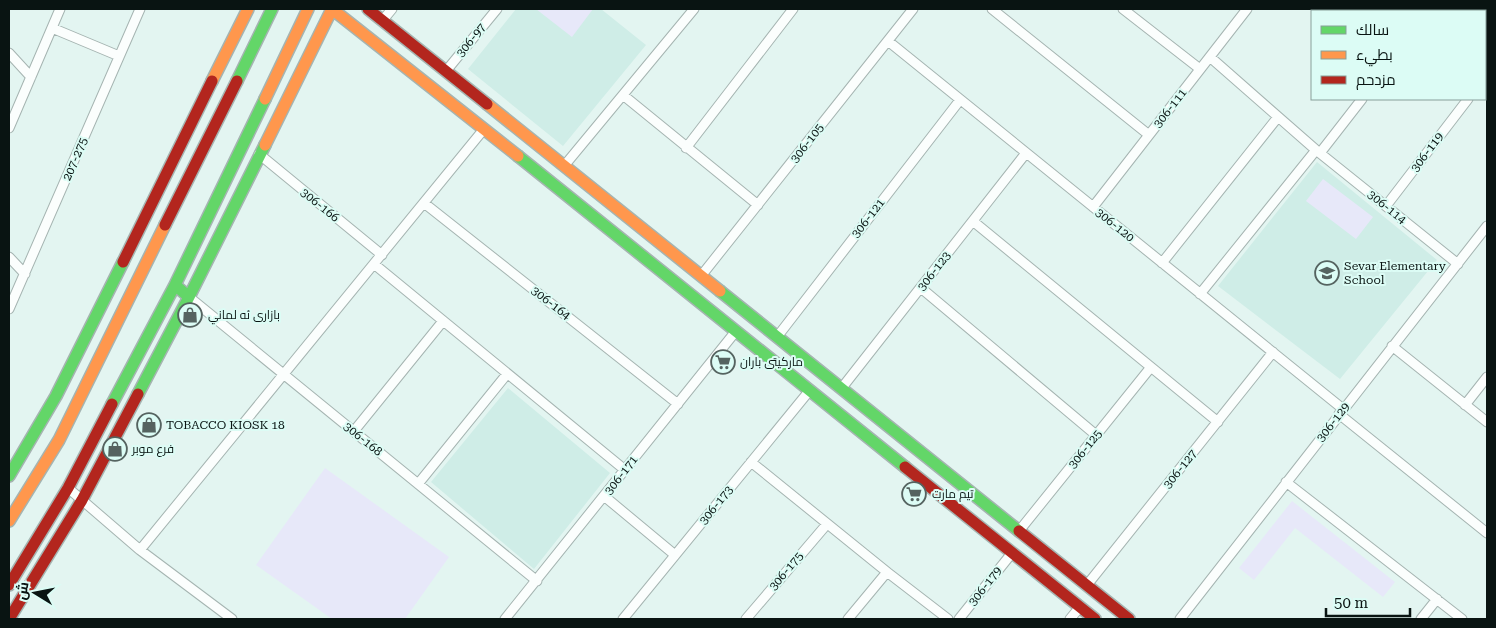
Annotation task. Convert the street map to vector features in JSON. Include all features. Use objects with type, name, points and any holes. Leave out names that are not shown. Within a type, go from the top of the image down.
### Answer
[{"type":"main road","points":[[9,476],[56,396],[248,9]]},
{"type":"main road","points":[[9,521],[59,440],[272,9]]},
{"type":"main road","points":[[9,585],[68,488],[175,284],[308,9]]},
{"type":"main road","points":[[9,619],[82,500],[189,297],[332,9],[1095,619]]},
{"type":"main road","points":[[368,9],[1129,619]]},
{"type":"main road","points":[[175,284],[189,297]]},
{"type":"main road","points":[[864,434],[877,417]]},
{"type":"street","name":"207-275","points":[[9,309],[140,9]]},
{"type":"street","points":[[382,21],[392,9]]},
{"type":"street","name":"306-97","points":[[446,72],[497,9]]},
{"type":"street","points":[[564,166],[694,9]]},
{"type":"street","points":[[686,148],[793,9]]},
{"type":"street","name":"306-105","points":[[701,276],[913,9]]},
{"type":"street","points":[[992,9],[1149,135]]},
{"type":"street","points":[[1123,9],[1200,69]]},
{"type":"street","name":"306-111","points":[[1093,207],[1247,9]]},
{"type":"street","points":[[9,128],[59,10]]},
{"type":"street","points":[[52,28],[119,56]]},
{"type":"street","name":"306-120","points":[[888,41],[1273,352],[1341,412],[1487,533]]},
{"type":"street","points":[[9,53],[31,77]]},
{"type":"street","name":"306-114","points":[[1210,56],[1318,151],[1458,264]]},
{"type":"street","points":[[623,95],[758,205]]},
{"type":"street","name":"306-121","points":[[776,337],[960,100]]},
{"type":"street","points":[[1200,294],[1361,100]]},
{"type":"street","name":"306-119","points":[[1386,206],[1467,100]]},
{"type":"street","points":[[1162,263],[1278,117]]},
{"type":"street","points":[[140,550],[484,129]]},
{"type":"street","name":"306-123","points":[[841,389],[974,222],[1026,153]]},
{"type":"street","name":"306-166","points":[[259,154],[382,255]]},
{"type":"street","name":"306-164","points":[[424,203],[678,404]]},
{"type":"street","points":[[974,222],[1218,422]]},
{"type":"street","name":"306-129","points":[[1180,619],[1487,226]]},
{"type":"street","points":[[9,257],[25,274]]},
{"type":"street","points":[[374,264],[625,470]]},
{"type":"street","points":[[921,288],[1096,435]]},
{"type":"street","name":"306-168","points":[[189,297],[536,581]]},
{"type":"street","points":[[354,431],[443,321]]},
{"type":"street","name":"306-171","points":[[505,619],[736,331]]},
{"type":"street","points":[[1392,346],[1487,422]]},
{"type":"street","name":"306-127","points":[[1086,586],[1273,352]]},
{"type":"street","name":"306-125","points":[[1019,531],[1151,367]]},
{"type":"street","points":[[418,484],[507,374]]},
{"type":"street","points":[[1466,404],[1487,377]]},
{"type":"street","name":"306-173","points":[[623,619],[810,390]]},
{"type":"street","points":[[751,462],[948,619]]},
{"type":"street","points":[[1286,482],[1462,619]]},
{"type":"street","points":[[68,488],[140,550],[232,619]]},
{"type":"street","points":[[604,496],[675,555]]},
{"type":"street","name":"306-175","points":[[746,619],[827,524]]},
{"type":"street","name":"306-179","points":[[959,619],[1012,552]]},
{"type":"street","points":[[848,619],[887,572]]},
{"type":"street","points":[[1421,619],[1436,599]]},
{"type":"street","points":[[1070,619],[1080,607]]},
{"type":"shaded area","points":[[516,9],[601,9],[646,45],[563,146],[468,69]]},
{"type":"shaded area","points":[[536,9],[593,9],[572,37]]},
{"type":"shaded area","name":"Sevar Elementary School","points":[[1317,162],[1437,260],[1340,379],[1218,286]]},
{"type":"shaded area","points":[[1323,179],[1373,217],[1356,239],[1306,201]]},
{"type":"shaded area","points":[[508,388],[610,473],[534,569],[431,482]]},
{"type":"shaded area","points":[[325,468],[449,557],[405,619],[332,619],[256,565]]},
{"type":"shaded area","points":[[1292,501],[1395,582],[1383,597],[1295,528],[1254,580],[1239,568]]},
{"type":"traffic: fast","points":[[237,81],[272,9]]},
{"type":"traffic: fast","points":[[112,404],[175,285],[265,99]]},
{"type":"traffic: fast","points":[[138,394],[265,145]]},
{"type":"traffic: fast","points":[[518,156],[905,467]]},
{"type":"traffic: fast","points":[[9,476],[56,396],[123,262]]},
{"type":"traffic: fast","points":[[175,285],[189,297]]},
{"type":"traffic: fast","points":[[720,291],[1019,531]]},
{"type":"traffic: slow","points":[[212,81],[248,9]]},
{"type":"traffic: slow","points":[[265,99],[308,9]]},
{"type":"traffic: slow","points":[[265,145],[332,9],[518,156]]},
{"type":"traffic: slow","points":[[487,104],[720,291]]},
{"type":"traffic: slow","points":[[9,521],[59,440],[165,225]]},
{"type":"traffic: jam","points":[[368,9],[487,104]]},
{"type":"traffic: jam","points":[[123,262],[212,81]]},
{"type":"traffic: jam","points":[[165,225],[237,81]]},
{"type":"traffic: jam","points":[[9,619],[82,500],[138,394]]},
{"type":"traffic: jam","points":[[9,585],[68,488],[112,404]]},
{"type":"traffic: jam","points":[[905,467],[1095,619]]},
{"type":"traffic: jam","points":[[1019,531],[1129,619]]},
{"type":"place","name":"Sevar Elementary School","points":[[1327,273]]},
{"type":"place","name":"بازارى ئه لماني","points":[[190,315]]},
{"type":"place","name":"ماركيتى باران","points":[[723,362]]},
{"type":"place","name":"TOBACCO KIOSK 18","points":[[149,425]]},
{"type":"place","name":"فرع موبر","points":[[115,449]]},
{"type":"place","name":"تيم مارت","points":[[914,494]]}]
